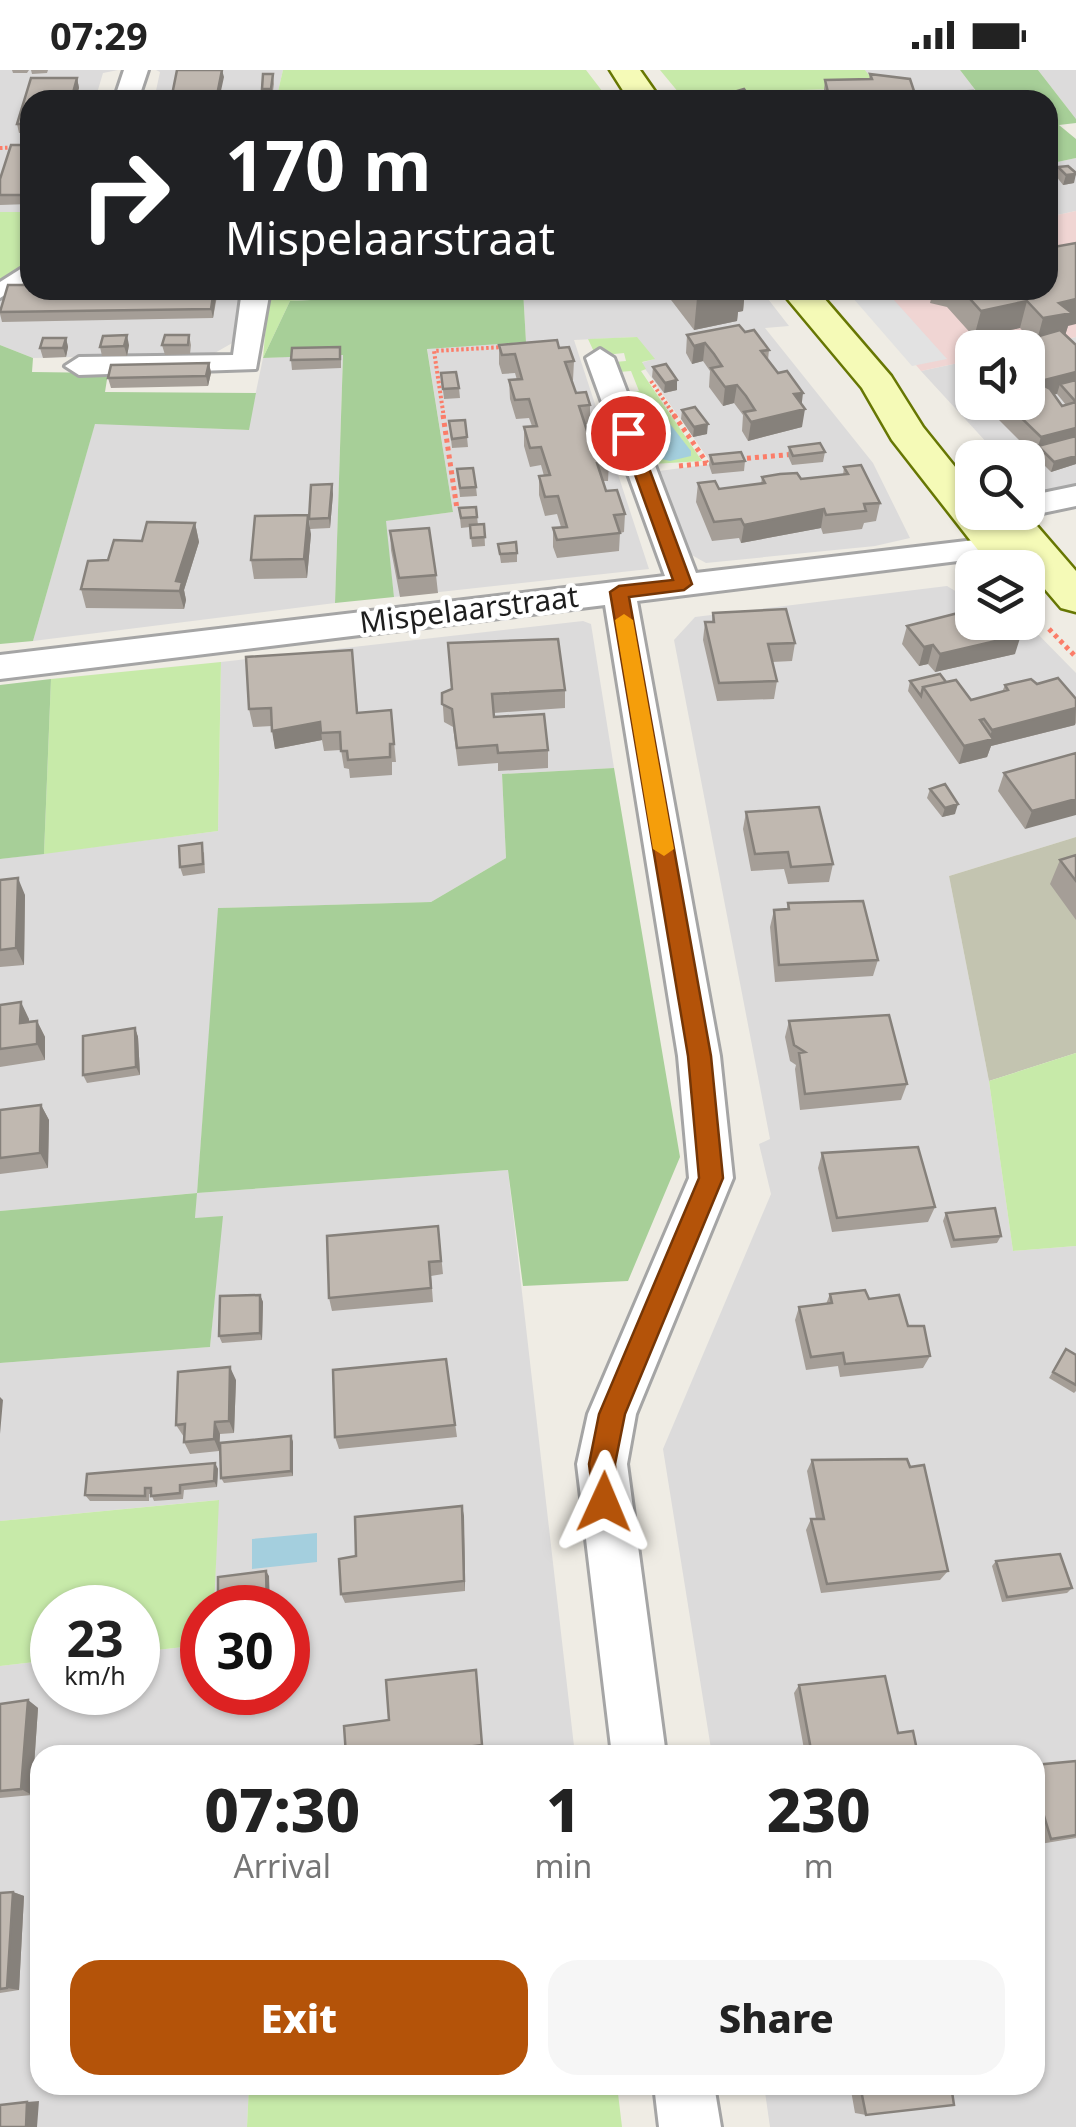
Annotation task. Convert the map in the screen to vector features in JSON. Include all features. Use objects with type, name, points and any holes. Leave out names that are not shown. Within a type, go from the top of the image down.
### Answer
[{"type":"main road","points":[[807,300],[878,384],[930,428],[955,458]]},
{"type":"main road","points":[[878,384],[906,432],[1004,535],[1076,598]]},
{"type":"main road","points":[[1045,601],[1076,635]]},
{"type":"street","points":[[79,366],[246,362],[255,300]]},
{"type":"street","points":[[600,358],[684,584]]},
{"type":"street","points":[[1045,502],[1076,496]]},
{"type":"street","name":"Mispelaarstraat","points":[[0,668],[684,584],[1004,535]]},
{"type":"street","points":[[619,592],[700,1056],[711,1178],[612,1414],[602,1464],[639,1745]]},
{"type":"street","points":[[685,2095],[690,2127]]},
{"type":"path","points":[[457,509],[434,351],[510,347]]},
{"type":"path","points":[[644,372],[708,462]]},
{"type":"path","points":[[671,467],[803,453]]},
{"type":"shaded area","points":[[0,70],[118,70],[103,73],[98,90],[20,90],[20,212],[0,212]]},
{"type":"shaded area","points":[[156,70],[283,70],[278,90],[156,90],[160,72]]},
{"type":"shaded area","points":[[865,70],[960,70],[975,90],[798,90],[878,88]]},
{"type":"shaded area","points":[[1038,70],[1076,70],[1076,119],[1058,96],[1058,90],[1054,90]]},
{"type":"shaded area","points":[[1076,158],[1076,211],[1058,215],[1058,162]]},
{"type":"shaded area","points":[[1076,211],[1076,337],[1045,344],[1045,330],[955,330],[955,364],[921,371],[861,300],[1058,300],[1058,215]]},
{"type":"shaded area","points":[[0,294],[20,294],[20,300],[239,300],[234,342],[213,354],[33,358],[0,345]]},
{"type":"shaded area","points":[[524,300],[769,300],[789,326],[765,328],[873,463],[910,538],[875,546],[706,563],[688,553],[659,471],[712,464],[641,363],[654,359],[636,337],[574,340],[649,569],[394,597],[385,521],[453,512],[427,348],[526,342]]},
{"type":"shaded area","points":[[855,300],[894,300],[947,359],[912,366]]},
{"type":"shaded area","points":[[1076,337],[1076,484],[1045,491],[1045,440],[984,440],[966,420],[1045,420],[1045,344]]},
{"type":"shaded area","points":[[343,354],[335,603],[33,641],[95,423],[248,430],[263,358]]},
{"type":"shaded area","points":[[955,364],[955,408],[921,371]]},
{"type":"shaded area","points":[[947,586],[955,591],[955,640],[1044,640],[1076,673],[1076,837],[949,876],[989,1081],[1013,1251],[1076,1246],[1076,2127],[770,2127],[765,2095],[1045,2095],[1045,1745],[710,1745],[663,1449],[771,1194],[759,1144],[770,1139],[674,640],[695,617]]},
{"type":"shaded area","points":[[583,621],[591,624],[614,768],[502,774],[506,858],[431,902],[219,908],[197,1193],[508,1170],[574,1745],[30,1745],[30,2095],[249,2095],[247,2127],[0,2127],[0,1666],[30,1663],[30,1715],[160,1715],[160,1650],[180,1647],[180,1715],[310,1715],[310,1585],[215,1585],[218,1500],[0,1521],[0,1363],[210,1347],[222,1217],[195,1218],[196,1193],[0,1211],[0,859],[218,831],[221,662]]},
{"type":"shaded area","points":[[1076,837],[1076,1053],[989,1081],[949,876]]},
{"type":"green space","points":[[283,70],[586,70],[601,90],[278,90]]},
{"type":"green space","points":[[660,70],[865,70],[879,88],[799,90],[677,90]]},
{"type":"green space","points":[[960,70],[1038,70],[1054,90],[975,90]]},
{"type":"green space","points":[[1058,96],[1076,119],[1076,123],[1059,125],[1076,139],[1076,158],[1058,162]]},
{"type":"green space","points":[[0,212],[20,212],[20,277],[0,292]]},
{"type":"green space","points":[[268,300],[303,300],[290,301],[263,358]]},
{"type":"green space","points":[[524,300],[526,342],[427,349],[453,512],[386,521],[394,597],[335,603],[343,355],[263,358],[290,301]]},
{"type":"green space","points":[[637,337],[655,359],[642,362],[646,369],[641,371],[702,461],[653,464],[625,393],[639,391],[631,371],[619,372],[615,362],[626,361],[624,353],[596,356],[588,339]]},
{"type":"green space","points":[[0,345],[33,358],[32,372],[108,373],[105,392],[256,393],[249,430],[95,424],[33,641],[0,644]]},
{"type":"green space","points":[[221,662],[218,831],[44,854],[51,679]]},
{"type":"green space","points":[[51,679],[44,854],[0,859],[0,685]]},
{"type":"green space","points":[[614,768],[680,1157],[628,1281],[523,1286],[508,1170],[197,1193],[218,908],[431,902],[506,858],[502,774]]},
{"type":"green space","points":[[1076,1053],[1076,1246],[1013,1251],[989,1081]]},
{"type":"green space","points":[[197,1193],[195,1218],[223,1216],[210,1347],[0,1363],[0,1211]]},
{"type":"green space","points":[[219,1500],[215,1585],[180,1585],[180,1647],[160,1650],[160,1585],[30,1585],[30,1663],[0,1666],[0,1521]]},
{"type":"green space","points":[[249,2095],[618,2095],[622,2127],[247,2127]]},
{"type":"water","points":[[637,398],[650,398],[691,456],[670,461],[657,458]]},
{"type":"water","points":[[317,1533],[317,1562],[252,1569],[252,1539]]},
{"type":"building","points":[[177,70],[222,70],[218,90],[173,90]]},
{"type":"building","points":[[263,74],[273,74],[271,89],[262,89]]},
{"type":"building","points":[[870,74],[910,79],[914,90],[828,90],[825,80],[872,79]]},
{"type":"building","points":[[31,78],[77,78],[74,90],[27,90]]},
{"type":"building","points":[[11,145],[20,145],[20,195],[0,195],[0,179]]},
{"type":"building","points":[[1068,166],[1076,174],[1066,175],[1058,167]]},
{"type":"building","points":[[1076,243],[1076,299],[1059,303],[1072,313],[1043,318],[1027,301],[981,311],[971,300],[1058,300],[1058,246]]},
{"type":"building","points":[[8,285],[20,285],[20,300],[212,300],[211,309],[0,312]]},
{"type":"building","points":[[739,325],[745,332],[754,330],[769,350],[761,351],[778,373],[787,371],[803,393],[794,394],[805,409],[751,422],[744,412],[755,410],[746,396],[737,385],[725,387],[711,368],[722,366],[714,354],[705,343],[694,346],[687,335]]},
{"type":"building","points":[[1060,330],[1076,345],[1076,372],[1045,380],[1045,334]]},
{"type":"building","points":[[127,335],[124,346],[100,347],[103,336]]},
{"type":"building","points":[[165,335],[189,335],[188,345],[162,345]]},
{"type":"building","points":[[43,338],[66,338],[63,348],[40,348]]},
{"type":"building","points":[[557,340],[559,348],[569,347],[574,361],[565,362],[576,393],[586,392],[590,405],[579,406],[590,440],[602,438],[609,462],[597,463],[606,491],[617,490],[625,514],[614,515],[620,533],[557,540],[553,528],[567,527],[558,496],[545,497],[539,476],[550,475],[541,447],[530,448],[524,427],[537,426],[529,399],[515,400],[509,380],[522,379],[515,354],[502,355],[499,345]]},
{"type":"building","points":[[340,347],[340,359],[291,360],[292,348]]},
{"type":"building","points":[[209,363],[206,376],[108,378],[111,365]]},
{"type":"building","points":[[666,364],[677,380],[665,383],[653,367]]},
{"type":"building","points":[[456,372],[459,388],[443,389],[441,373]]},
{"type":"building","points":[[1076,380],[1076,402],[1060,384]]},
{"type":"building","points":[[1045,386],[1062,406],[1076,402],[1076,428],[1041,437],[1024,420],[1045,420]]},
{"type":"building","points":[[695,407],[708,424],[694,427],[682,410]]},
{"type":"building","points":[[465,420],[467,437],[452,439],[449,421]]},
{"type":"building","points":[[1076,436],[1076,456],[1054,462],[1045,453],[1045,444]]},
{"type":"building","points":[[820,443],[825,452],[793,456],[789,447]]},
{"type":"building","points":[[741,452],[745,461],[713,464],[710,455]]},
{"type":"building","points":[[861,465],[880,503],[864,504],[866,511],[826,515],[824,509],[744,525],[741,519],[714,522],[698,483],[715,481],[719,489],[765,483],[762,477],[780,474],[797,473],[801,479],[848,474],[844,467]]},
{"type":"building","points":[[473,468],[476,487],[460,488],[457,469]]},
{"type":"building","points":[[332,484],[329,518],[309,519],[311,485]]},
{"type":"building","points":[[476,507],[477,517],[461,518],[459,508]]},
{"type":"building","points":[[308,515],[304,559],[251,560],[255,516]]},
{"type":"building","points":[[147,522],[195,523],[176,581],[182,582],[180,591],[81,589],[88,561],[108,560],[114,540],[142,541]]},
{"type":"building","points":[[484,524],[485,537],[471,538],[470,525]]},
{"type":"building","points":[[429,528],[436,575],[399,578],[390,531]]},
{"type":"building","points":[[516,542],[517,553],[500,554],[498,544]]},
{"type":"building","points":[[786,609],[795,643],[768,644],[777,681],[719,683],[705,622],[714,622],[713,613]]},
{"type":"building","points":[[955,614],[955,640],[1000,640],[940,654],[933,645],[924,647],[907,626]]},
{"type":"building","points":[[558,639],[565,690],[492,694],[494,717],[544,714],[548,750],[498,753],[497,745],[457,748],[452,709],[442,704],[442,693],[452,689],[448,643]]},
{"type":"building","points":[[352,650],[357,713],[391,710],[394,744],[390,744],[390,757],[348,760],[347,751],[341,751],[340,732],[321,733],[320,722],[272,731],[271,708],[249,709],[246,657]]},
{"type":"building","points":[[940,674],[946,682],[923,687],[921,696],[910,681]]},
{"type":"building","points":[[1058,678],[1076,699],[1076,708],[992,730],[984,719],[980,720],[993,739],[964,746],[923,687],[956,680],[971,700],[1008,690],[1005,685],[1031,679],[1037,684]]},
{"type":"building","points":[[1076,753],[1076,799],[1032,811],[1004,773]]},
{"type":"building","points":[[945,784],[958,804],[945,808],[930,789]]},
{"type":"building","points":[[819,807],[833,864],[791,867],[788,852],[755,854],[746,812]]},
{"type":"building","points":[[202,843],[203,864],[180,867],[179,846]]},
{"type":"building","points":[[1076,855],[1076,881],[1060,860]]},
{"type":"building","points":[[18,878],[16,948],[0,950],[0,880]]},
{"type":"building","points":[[863,901],[878,960],[779,965],[774,910],[789,909],[788,903]]},
{"type":"building","points":[[21,1002],[20,1023],[37,1021],[37,1044],[0,1049],[0,1005]]},
{"type":"building","points":[[889,1015],[907,1084],[805,1094],[799,1053],[805,1052],[794,1045],[789,1021]]},
{"type":"building","points":[[135,1028],[136,1067],[83,1075],[83,1036]]},
{"type":"building","points":[[41,1105],[40,1153],[0,1158],[0,1110]]},
{"type":"building","points":[[918,1147],[935,1207],[837,1218],[822,1153]]},
{"type":"building","points":[[995,1208],[1001,1236],[954,1240],[946,1213]]},
{"type":"building","points":[[438,1226],[441,1261],[429,1262],[431,1288],[329,1298],[327,1236]]},
{"type":"building","points":[[865,1290],[869,1299],[899,1295],[908,1326],[924,1326],[930,1356],[845,1364],[843,1353],[811,1357],[799,1307],[832,1303],[830,1294]]},
{"type":"building","points":[[260,1295],[260,1333],[219,1336],[220,1296]]},
{"type":"building","points":[[1066,1349],[1076,1355],[1076,1385],[1053,1372]]},
{"type":"building","points":[[446,1359],[455,1425],[335,1437],[333,1370]]},
{"type":"building","points":[[230,1367],[229,1421],[215,1422],[214,1439],[184,1442],[185,1424],[176,1425],[178,1372]]},
{"type":"building","points":[[291,1436],[291,1471],[221,1478],[220,1443]]},
{"type":"building","points":[[907,1459],[910,1467],[924,1465],[948,1571],[827,1584],[811,1519],[824,1519],[812,1460]]},
{"type":"building","points":[[215,1463],[214,1481],[180,1485],[180,1493],[151,1496],[151,1488],[145,1488],[145,1496],[85,1495],[87,1474]]},
{"type":"building","points":[[462,1506],[464,1581],[341,1594],[339,1559],[356,1556],[355,1517]]},
{"type":"building","points":[[1060,1554],[1072,1588],[1007,1597],[996,1561]]},
{"type":"building","points":[[266,1571],[266,1585],[218,1585],[218,1577]]},
{"type":"building","points":[[476,1670],[482,1745],[345,1745],[344,1726],[389,1720],[386,1680]]},
{"type":"building","points":[[885,1676],[898,1733],[913,1731],[916,1745],[810,1745],[799,1685]]},
{"type":"building","points":[[28,1700],[21,1789],[0,1791],[0,1704]]},
{"type":"building","points":[[1076,1761],[1076,1835],[1051,1839],[1045,1819],[1045,1764]]},
{"type":"building","points":[[13,1892],[7,1988],[0,1989],[0,1893]]},
{"type":"building","points":[[862,2095],[952,2095],[954,2105],[866,2115]]},
{"type":"building","points":[[27,2102],[26,2127],[0,2127],[0,2105]]},
{"type":"slow traffic","points":[[624,620],[664,849]]},
{"type":"route","points":[[604,1502],[602,1464],[612,1414],[711,1178],[700,1056],[619,592],[684,584],[628,433]]}]
